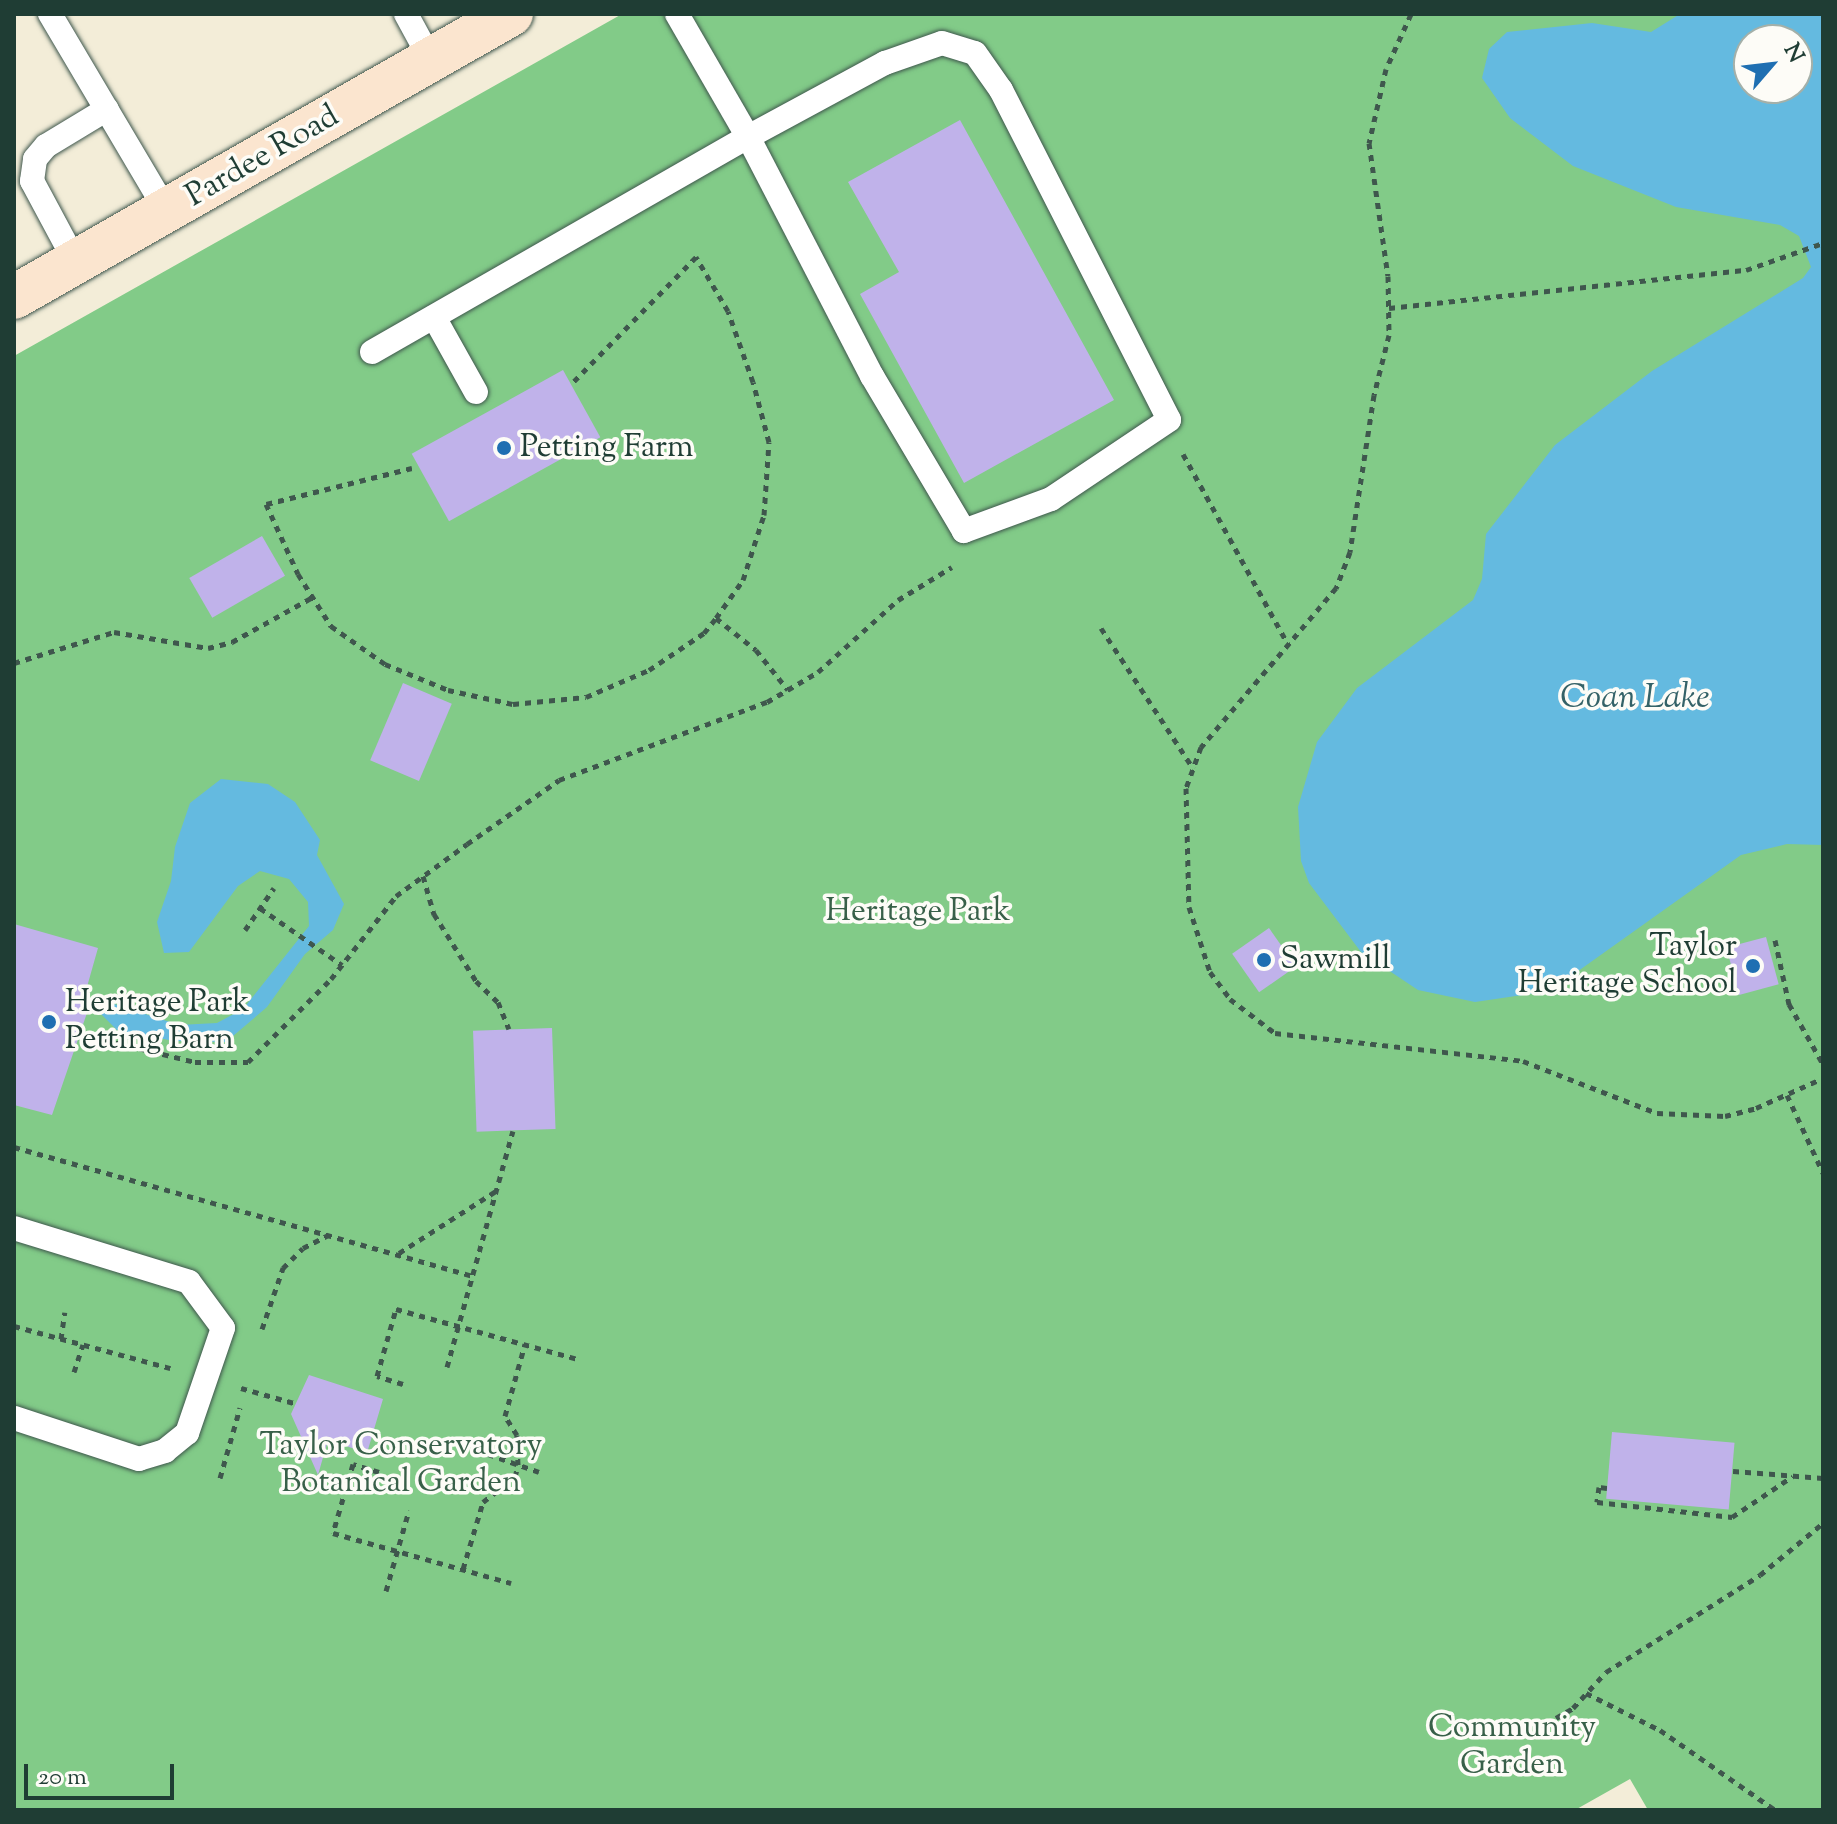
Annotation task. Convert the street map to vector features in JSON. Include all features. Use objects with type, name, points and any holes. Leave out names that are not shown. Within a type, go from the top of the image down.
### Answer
[{"type":"main road","name":"Pardee Road","points":[[14,297],[511,14]]},
{"type":"lane","points":[[50,14],[167,212]]},
{"type":"lane","points":[[406,14],[431,60]]},
{"type":"lane","points":[[372,352],[748,137],[885,63],[942,43],[975,53],[1001,90],[1169,420],[1051,499],[964,531],[872,376],[748,137],[677,14]]},
{"type":"lane","points":[[76,263],[32,181],[35,159],[46,146],[107,109]]},
{"type":"lane","points":[[434,317],[476,392]]},
{"type":"lane","points":[[14,1228],[189,1282],[223,1328],[209,1379],[187,1433],[165,1451],[139,1459],[14,1418]]},
{"type":"path","points":[[1411,14],[1386,69],[1369,143],[1389,308],[1389,335],[1374,395],[1350,552],[1336,588],[1225,715],[1201,747],[1186,788],[1189,907],[1210,972],[1230,999],[1275,1033],[1523,1061],[1657,1113],[1692,1118],[1756,1108],[1823,1078]]},
{"type":"path","points":[[1389,308],[1746,270],[1823,243]]},
{"type":"path","points":[[412,468],[266,504],[331,626],[385,664],[448,690],[513,704],[586,697],[649,670],[704,633],[716,618],[743,580],[764,515],[769,442],[728,311],[696,257],[571,384]]},
{"type":"path","points":[[1169,420],[1197,485],[1288,644]]},
{"type":"path","points":[[81,1034],[195,1062],[248,1062],[342,965],[396,896],[559,780],[788,690],[818,672],[898,600],[956,565]]},
{"type":"path","points":[[14,663],[114,632],[208,648],[232,642],[313,597]]},
{"type":"path","points":[[716,618],[756,650],[788,690]]},
{"type":"path","points":[[1101,628],[1194,769]]},
{"type":"path","points":[[423,876],[434,914],[476,981],[498,1002],[509,1029]]},
{"type":"path","points":[[245,930],[274,888]]},
{"type":"path","points":[[260,908],[342,965]]},
{"type":"path","points":[[1775,940],[1789,1004],[1823,1064]]},
{"type":"path","points":[[1787,1095],[1823,1173]]},
{"type":"path","points":[[447,1367],[513,1131]]},
{"type":"path","points":[[14,1147],[474,1276]]},
{"type":"path","points":[[398,1253],[499,1188]]},
{"type":"path","points":[[260,1334],[283,1268],[303,1248],[330,1234]]},
{"type":"path","points":[[403,1384],[377,1376],[396,1309],[577,1359]]},
{"type":"path","points":[[61,1339],[65,1312]]},
{"type":"path","points":[[14,1326],[294,1403]]},
{"type":"path","points":[[74,1372],[83,1344]]},
{"type":"path","points":[[463,1569],[483,1502],[515,1477],[518,1465],[517,1435],[505,1416],[525,1344]]},
{"type":"path","points":[[220,1478],[249,1375]]},
{"type":"path","points":[[488,1454],[539,1472]]},
{"type":"path","points":[[379,1472],[353,1464],[333,1533],[511,1583]]},
{"type":"path","points":[[1733,1471],[1823,1478]]},
{"type":"path","points":[[1607,1488],[1599,1487],[1597,1502],[1732,1517],[1793,1476]]},
{"type":"path","points":[[386,1591],[409,1510]]},
{"type":"path","points":[[1556,1718],[1606,1672],[1760,1575],[1823,1523]]},
{"type":"path","points":[[1586,1693],[1660,1730],[1775,1810]]},
{"type":"green space","name":"Heritage Park","points":[[622,14],[1823,14],[1823,1810],[1648,1810],[1630,1779],[1575,1810],[15,1810],[14,356]]},
{"type":"water","name":"Coan Lake","points":[[1680,14],[1823,14],[1823,845],[1787,844],[1741,855],[1574,974],[1536,993],[1475,1002],[1418,990],[1361,952],[1309,883],[1301,861],[1298,807],[1317,742],[1357,688],[1473,600],[1482,579],[1486,534],[1555,445],[1652,371],[1803,278],[1811,267],[1799,236],[1780,225],[1676,207],[1573,166],[1510,118],[1482,78],[1489,49],[1507,32],[1592,23],[1651,32]]},
{"type":"water","points":[[221,779],[268,784],[295,802],[320,840],[317,855],[344,904],[333,930],[305,954],[267,1007],[226,1042],[174,1041],[117,1030],[98,1011],[105,1001],[179,1025],[217,1023],[243,1009],[309,926],[308,902],[289,879],[260,871],[238,886],[189,952],[164,953],[157,922],[171,881],[175,847],[190,803]]},
{"type":"building","points":[[960,120],[1114,400],[964,483],[860,294],[899,272],[848,182]]},
{"type":"building","name":"Petting Farm","points":[[563,370],[600,437],[449,521],[412,454]]},
{"type":"building","points":[[262,536],[285,576],[212,618],[189,578]]},
{"type":"building","points":[[403,683],[452,704],[419,781],[370,760]]},
{"type":"building","name":"Heritage Park Petting Barn","points":[[14,924],[98,948],[81,1008],[88,1010],[52,1115],[14,1105]]},
{"type":"building","name":"Sawmill","points":[[1269,928],[1296,967],[1259,992],[1232,954]]},
{"type":"building","name":"Taylor Heritage School","points":[[1766,937],[1779,984],[1739,995],[1726,948]]},
{"type":"building","points":[[552,1028],[556,1129],[477,1132],[473,1031]]},
{"type":"building","points":[[309,1375],[383,1399],[367,1453],[328,1440],[318,1475],[291,1414]]},
{"type":"building","points":[[1612,1432],[1735,1443],[1729,1509],[1606,1499]]},
{"type":"place","name":"Petting Farm","points":[[504,448]]},
{"type":"place","name":"Sawmill","points":[[1264,960]]},
{"type":"place","name":"Taylor Heritage School","points":[[1753,966]]},
{"type":"place","name":"Heritage Park Petting Barn","points":[[49,1022]]},
{"type":"park label","name":"Taylor Conservatory Botanical Garden","points":[[401,1466]]},
{"type":"park label","name":"Community Garden","points":[[1512,1748]]}]
